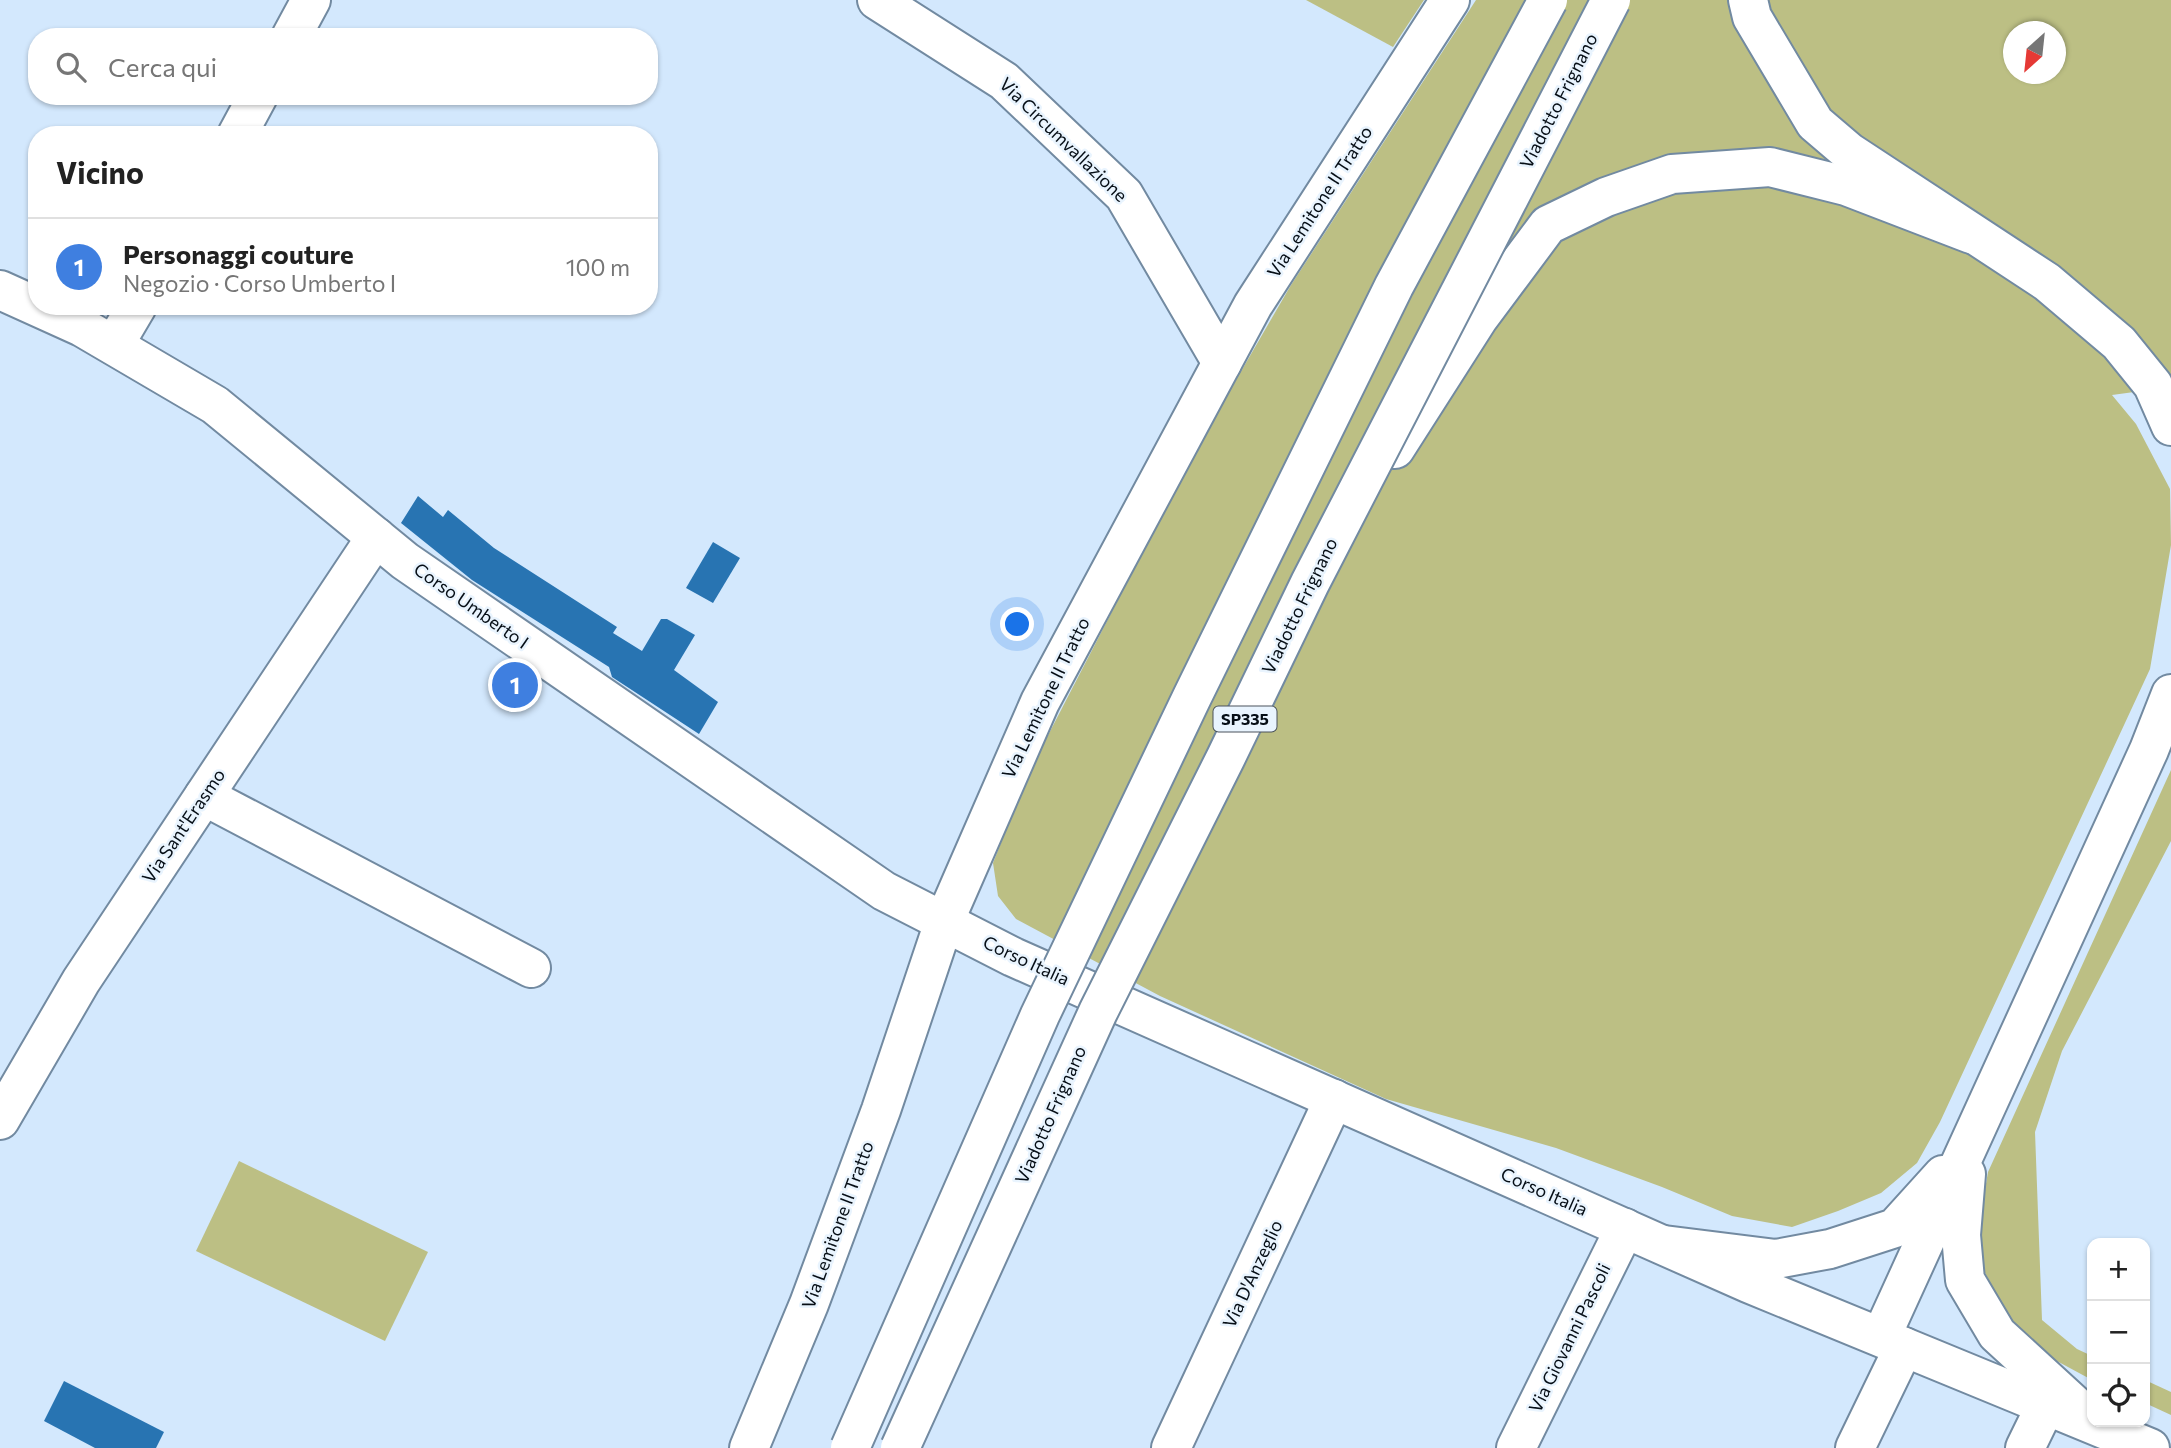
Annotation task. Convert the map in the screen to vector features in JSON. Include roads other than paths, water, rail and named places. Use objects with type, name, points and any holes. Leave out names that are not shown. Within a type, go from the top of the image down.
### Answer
[{"type":"main road","points":[[296,28],[311,0]]},
{"type":"main road","name":"Via Circumvallazione","points":[[877,0],[1004,81],[1124,195],[1222,363]]},
{"type":"main road","name":"Via Lemitone II Tratto","points":[[749,1448],[809,1304],[881,1110],[944,922],[1040,702],[1253,305],[1450,0]]},
{"type":"main road","name":"SP335","points":[[850,1448],[1040,1016],[1186,709],[1394,286],[1548,0]]},
{"type":"main road","name":"Viadotto Frignano","points":[[900,1448],[1098,1012],[1310,583],[1611,0]]},
{"type":"main road","points":[[1748,0],[1752,17],[1815,123],[1849,152],[2057,290],[2119,343],[2152,385],[2171,426]]},
{"type":"main road","points":[[242,126],[253,105]]},
{"type":"main road","points":[[1310,583],[1478,319],[1548,225],[1606,197],[1672,174],[1770,167],[1846,187],[1971,234]]},
{"type":"main road","name":"Corso Umberto I","points":[[0,290],[28,303]]},
{"type":"main road","name":"Corso Umberto I","points":[[55,315],[114,345],[215,405],[405,561],[873,884],[944,922]]},
{"type":"main road","points":[[114,345],[132,315]]},
{"type":"main road","name":"Via Sant'Erasmo","points":[[0,1120],[81,981],[376,537]]},
{"type":"main road","points":[[1855,1448],[1968,1147],[2149,750],[2171,694]]},
{"type":"main road","points":[[204,796],[531,968]]},
{"type":"main road","name":"Corso Italia","points":[[944,922],[1013,957],[1664,1245],[2087,1420]]},
{"type":"main road","name":"Via D'Anzeglio","points":[[1171,1448],[1334,1099]]},
{"type":"main road","points":[[1664,1245],[1776,1259],[1830,1249],[1895,1228],[1968,1147]]},
{"type":"main road","points":[[1968,1147],[1961,1235],[1965,1280],[1997,1334],[2087,1416]]},
{"type":"main road","name":"Via Giovanni Pascoli","points":[[1516,1448],[1625,1228]]},
{"type":"main road","points":[[2025,1448],[2046,1405]]},
{"type":"main road","name":"Corso Italia","points":[[2104,1427],[2150,1448]]},
{"type":"place","name":"Personaggi couture","points":[[515,685]]}]
